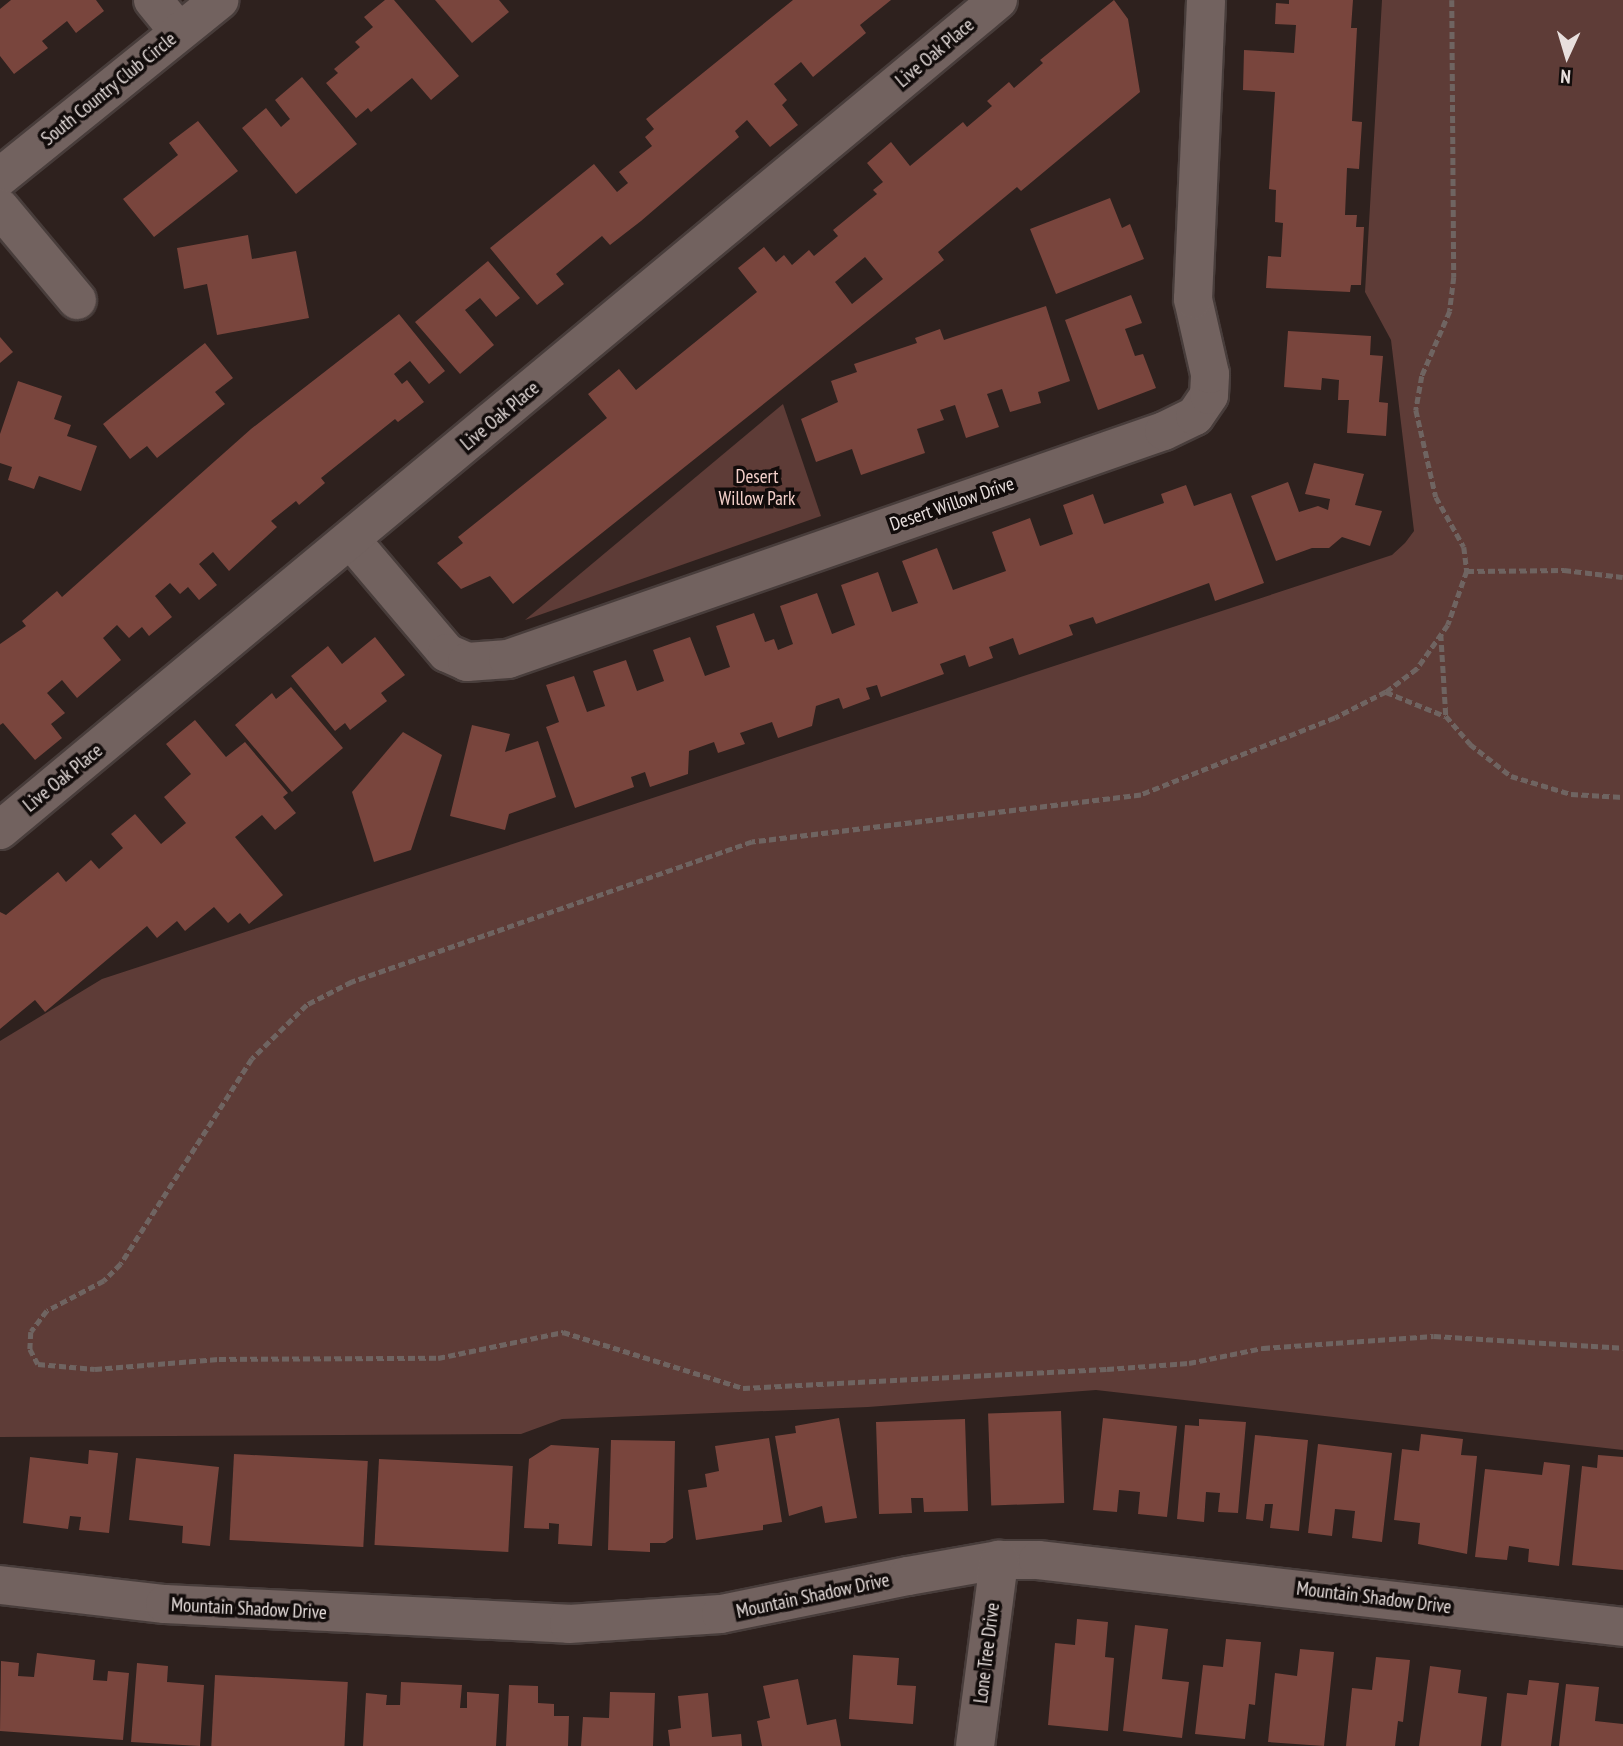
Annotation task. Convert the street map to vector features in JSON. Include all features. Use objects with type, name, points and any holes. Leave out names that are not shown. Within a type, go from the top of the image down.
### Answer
[{"type":"street","points":[[153,0],[179,32]]},
{"type":"street","name":"South Country Club Circle","points":[[0,177],[219,0]]},
{"type":"street","name":"Live Oak Place","points":[[0,830],[998,0]]},
{"type":"street","name":"Desert Willow Drive","points":[[351,540],[447,653],[467,662],[508,659],[1151,435],[1195,416],[1209,396],[1210,374],[1193,299],[1206,0]]},
{"type":"street","points":[[0,208],[77,300]]},
{"type":"street","name":"Mountain Shadow Drive","points":[[0,1584],[164,1604],[569,1624],[721,1614],[999,1560],[1038,1560],[1623,1627]]},
{"type":"street","name":"Lone Tree Drive","points":[[975,1746],[999,1560]]},
{"type":"path","points":[[1452,0],[1454,277],[1450,311],[1422,376],[1416,410],[1436,497],[1464,547],[1467,571],[1458,602],[1441,634],[1417,668],[1386,692],[1335,718],[1141,795],[752,842],[352,982],[307,1005],[252,1059],[121,1264],[104,1281],[47,1311],[31,1332],[30,1349],[38,1364],[95,1369],[219,1359],[438,1358],[563,1332],[743,1388],[1189,1363],[1263,1348],[1434,1336],[1623,1348]]},
{"type":"path","points":[[1467,571],[1564,570],[1623,577]]},
{"type":"path","points":[[1441,634],[1446,716]]},
{"type":"path","points":[[1386,692],[1446,716],[1470,744],[1511,776],[1571,794],[1623,797]]},
{"type":"green space","points":[[1382,0],[1623,0],[1623,1450],[1096,1390],[868,1407],[562,1419],[521,1434],[0,1437],[0,1041],[102,979],[1392,555],[1405,543],[1414,531],[1391,340],[1365,292]]},
{"type":"green space","name":"Desert Willow Park","points":[[783,404],[821,516],[525,620]]},
{"type":"building","points":[[11,0],[96,0],[104,11],[76,33],[67,21],[42,41],[48,48],[14,74],[0,56],[0,9]]},
{"type":"building","points":[[385,0],[394,0],[459,76],[431,100],[412,78],[371,112],[368,108],[356,118],[326,83],[338,73],[334,69],[360,47],[355,42],[373,27],[364,17]]},
{"type":"building","points":[[435,0],[499,0],[509,12],[472,43]]},
{"type":"building","points":[[793,0],[891,0],[860,25],[866,33],[813,77],[801,62],[774,84],[787,100],[782,105],[798,125],[770,147],[747,120],[735,131],[739,137],[641,221],[610,245],[602,236],[556,274],[564,284],[537,305],[490,248],[594,164],[617,192],[628,183],[619,172],[652,146],[645,137],[654,129],[646,119]]},
{"type":"building","points":[[1114,0],[1128,19],[1140,92],[1021,191],[1017,187],[938,252],[944,260],[513,604],[490,576],[461,589],[437,563],[463,543],[458,537],[607,418],[588,394],[619,369],[636,390],[757,292],[738,268],[764,247],[776,262],[784,255],[792,265],[809,250],[814,256],[838,236],[833,230],[877,194],[873,190],[883,182],[867,163],[891,142],[910,166],[963,122],[967,127],[992,106],[987,101],[1009,82],[1014,88],[1043,63],[1040,60]],"holes":[[[865,257],[883,279],[852,304],[835,282]]]},
{"type":"building","points":[[1289,0],[1353,0],[1351,28],[1357,28],[1352,121],[1362,122],[1359,169],[1347,168],[1345,215],[1357,215],[1356,227],[1364,227],[1361,285],[1351,285],[1350,292],[1266,288],[1268,256],[1281,257],[1283,223],[1275,222],[1276,190],[1269,189],[1275,92],[1243,90],[1244,50],[1294,53],[1296,25],[1275,24],[1276,3],[1289,4]]},
{"type":"building","points":[[302,77],[357,144],[296,194],[242,128],[266,108],[281,127],[290,119],[275,100]]},
{"type":"building","points":[[198,121],[238,171],[154,237],[123,199],[178,155],[169,143]]},
{"type":"building","points":[[1110,198],[1122,228],[1130,224],[1144,259],[1056,294],[1030,229]]},
{"type":"building","points":[[248,235],[252,259],[296,251],[309,318],[217,335],[207,284],[184,289],[177,248]]},
{"type":"building","points":[[488,261],[520,298],[496,317],[480,298],[465,310],[494,345],[460,374],[415,322]]},
{"type":"building","points":[[1131,295],[1142,323],[1125,329],[1135,356],[1143,354],[1156,388],[1098,410],[1065,320]]},
{"type":"building","points":[[1046,306],[1070,381],[1038,392],[1041,403],[1010,412],[1002,389],[987,394],[999,427],[966,438],[955,405],[940,410],[944,420],[917,429],[925,453],[861,475],[852,449],[816,462],[801,419],[838,402],[831,381],[857,372],[854,364],[917,343],[915,338],[940,329],[944,340]]},
{"type":"building","points":[[399,314],[445,371],[429,384],[410,361],[394,374],[402,384],[407,380],[424,402],[398,422],[395,419],[321,478],[325,483],[299,505],[296,501],[271,521],[277,527],[229,571],[213,552],[199,564],[217,585],[199,600],[188,587],[180,594],[170,583],[155,596],[172,617],[149,636],[142,627],[129,638],[117,625],[103,638],[121,660],[77,698],[62,680],[47,693],[65,713],[51,724],[62,738],[35,760],[3,723],[0,725],[0,644],[26,626],[22,621],[57,591],[62,597],[251,429]]},
{"type":"building","points":[[1288,331],[1371,336],[1370,355],[1383,356],[1379,402],[1388,403],[1386,436],[1347,433],[1349,400],[1338,400],[1339,380],[1322,378],[1321,390],[1284,387]]},
{"type":"building","points":[[0,337],[13,352],[0,363]]},
{"type":"building","points":[[205,343],[233,378],[215,392],[225,404],[157,458],[147,446],[130,459],[103,424]]},
{"type":"building","points":[[18,381],[62,396],[54,419],[71,425],[67,436],[97,446],[81,491],[39,476],[34,489],[8,480],[12,467],[0,463],[0,434]]},
{"type":"building","points":[[1314,463],[1364,474],[1355,505],[1382,511],[1370,546],[1342,537],[1329,548],[1312,548],[1276,561],[1251,496],[1288,482],[1299,512],[1318,506],[1328,510],[1330,499],[1305,494]]},
{"type":"building","points":[[1186,485],[1194,506],[1231,493],[1264,583],[1215,601],[1209,583],[1096,624],[1093,617],[1069,625],[1073,635],[1019,655],[1013,638],[989,647],[993,658],[969,667],[965,655],[940,664],[944,674],[881,697],[877,685],[866,688],[870,699],[843,709],[839,698],[816,706],[812,726],[778,738],[772,722],[740,733],[745,744],[718,753],[714,742],[689,751],[688,774],[650,787],[645,772],[631,777],[634,787],[575,808],[546,727],[559,722],[546,685],[574,676],[587,712],[605,706],[593,671],[626,660],[637,691],[664,681],[653,650],[690,637],[705,676],[730,667],[716,626],[754,613],[765,642],[774,639],[778,650],[793,644],[780,606],[817,593],[832,634],[855,625],[841,585],[878,572],[892,612],[918,603],[902,561],[937,548],[953,590],[1006,571],[992,532],[1030,518],[1040,546],[1073,534],[1063,505],[1093,494],[1104,524],[1164,503],[1161,494]]},
{"type":"building","points":[[375,637],[405,675],[381,693],[387,701],[350,730],[345,723],[335,731],[291,676],[328,646],[342,664]]},
{"type":"building","points":[[291,687],[343,748],[292,792],[235,725],[272,693],[276,699]]},
{"type":"building","points":[[195,720],[226,757],[245,742],[288,793],[283,797],[296,813],[275,830],[262,815],[235,837],[283,895],[249,924],[240,913],[228,923],[214,907],[185,931],[177,921],[157,938],[147,926],[45,1012],[35,1000],[0,1029],[0,912],[6,915],[58,872],[66,882],[91,860],[99,869],[123,848],[111,834],[135,814],[161,844],[186,823],[164,797],[191,774],[166,744]]},
{"type":"building","points":[[472,725],[510,734],[505,752],[538,741],[556,797],[509,814],[505,830],[450,816]]},
{"type":"building","points":[[403,732],[442,755],[411,850],[374,862],[352,792]]},
{"type":"building","points":[[1061,1411],[1064,1503],[991,1505],[988,1414]]},
{"type":"building","points":[[839,1418],[857,1518],[825,1523],[822,1506],[789,1516],[775,1436],[796,1433],[795,1426]]},
{"type":"building","points":[[1103,1418],[1177,1426],[1167,1517],[1138,1514],[1140,1492],[1119,1490],[1117,1512],[1093,1510]]},
{"type":"building","points":[[965,1419],[968,1511],[924,1512],[923,1498],[911,1498],[912,1513],[879,1514],[876,1422]]},
{"type":"building","points":[[1199,1419],[1246,1422],[1238,1513],[1218,1512],[1220,1493],[1206,1492],[1204,1522],[1177,1519],[1185,1425],[1199,1426]]},
{"type":"building","points":[[1421,1434],[1463,1439],[1461,1455],[1477,1456],[1467,1554],[1418,1544],[1420,1523],[1394,1520],[1402,1449],[1419,1451]]},
{"type":"building","points":[[1255,1435],[1308,1440],[1299,1531],[1270,1528],[1273,1504],[1265,1504],[1263,1521],[1246,1519]]},
{"type":"building","points":[[769,1438],[782,1522],[763,1525],[763,1530],[696,1540],[688,1490],[707,1487],[705,1474],[719,1471],[715,1446]]},
{"type":"building","points":[[611,1440],[675,1441],[673,1538],[665,1543],[650,1543],[650,1552],[608,1550]]},
{"type":"building","points":[[1318,1444],[1392,1453],[1382,1542],[1352,1538],[1355,1511],[1335,1509],[1332,1536],[1308,1533]]},
{"type":"building","points":[[551,1445],[599,1448],[592,1546],[558,1544],[559,1524],[549,1523],[549,1529],[524,1528],[529,1459]]},
{"type":"building","points":[[89,1450],[118,1453],[109,1533],[79,1530],[81,1517],[70,1516],[68,1529],[23,1523],[30,1457],[88,1464]]},
{"type":"building","points":[[234,1454],[368,1461],[363,1547],[229,1540]]},
{"type":"building","points":[[1598,1455],[1623,1457],[1623,1570],[1572,1565],[1582,1466],[1597,1468]]},
{"type":"building","points":[[136,1458],[219,1467],[210,1546],[182,1543],[183,1526],[129,1520]]},
{"type":"building","points":[[379,1459],[513,1466],[508,1552],[374,1545]]},
{"type":"building","points":[[1544,1462],[1570,1465],[1559,1566],[1528,1562],[1529,1549],[1509,1546],[1507,1560],[1475,1557],[1485,1469],[1542,1475]]},
{"type":"building","points":[[1077,1619],[1108,1622],[1105,1657],[1114,1658],[1108,1731],[1048,1725],[1055,1643],[1075,1645]]},
{"type":"building","points":[[1135,1625],[1168,1629],[1162,1679],[1189,1682],[1182,1738],[1123,1731]]},
{"type":"building","points":[[1226,1639],[1261,1642],[1255,1705],[1249,1704],[1245,1739],[1195,1734],[1203,1665],[1223,1667]]},
{"type":"building","points":[[1300,1649],[1334,1652],[1324,1746],[1268,1742],[1275,1673],[1297,1676]]},
{"type":"building","points":[[37,1653],[95,1660],[93,1680],[107,1681],[108,1671],[129,1673],[123,1740],[0,1731],[1,1661],[19,1663],[18,1676],[34,1677]]},
{"type":"building","points":[[853,1655],[899,1658],[897,1685],[916,1686],[913,1724],[849,1719]]},
{"type":"building","points":[[1376,1657],[1410,1660],[1403,1722],[1398,1721],[1395,1746],[1346,1746],[1352,1688],[1372,1690]]},
{"type":"building","points":[[137,1663],[168,1666],[167,1682],[204,1685],[200,1746],[131,1742]]},
{"type":"building","points":[[1430,1666],[1461,1670],[1458,1693],[1487,1697],[1481,1746],[1419,1746]]},
{"type":"building","points":[[215,1675],[348,1682],[344,1746],[211,1746]]},
{"type":"building","points":[[798,1679],[807,1725],[836,1719],[841,1746],[762,1746],[757,1721],[770,1718],[763,1686]]},
{"type":"building","points":[[1529,1680],[1559,1683],[1551,1746],[1501,1746],[1507,1693],[1527,1695]]},
{"type":"building","points":[[401,1682],[462,1685],[460,1708],[467,1708],[467,1692],[499,1694],[496,1746],[363,1746],[366,1693],[387,1695],[386,1705],[400,1705]]},
{"type":"building","points":[[1566,1684],[1599,1687],[1595,1721],[1623,1724],[1623,1746],[1559,1746]]},
{"type":"building","points":[[509,1685],[538,1686],[538,1703],[554,1704],[554,1716],[569,1716],[568,1746],[506,1746]]},
{"type":"building","points":[[610,1692],[655,1693],[653,1746],[581,1746],[583,1717],[609,1718]]},
{"type":"building","points":[[708,1693],[712,1737],[741,1734],[742,1746],[670,1746],[668,1730],[681,1728],[678,1696]]}]
